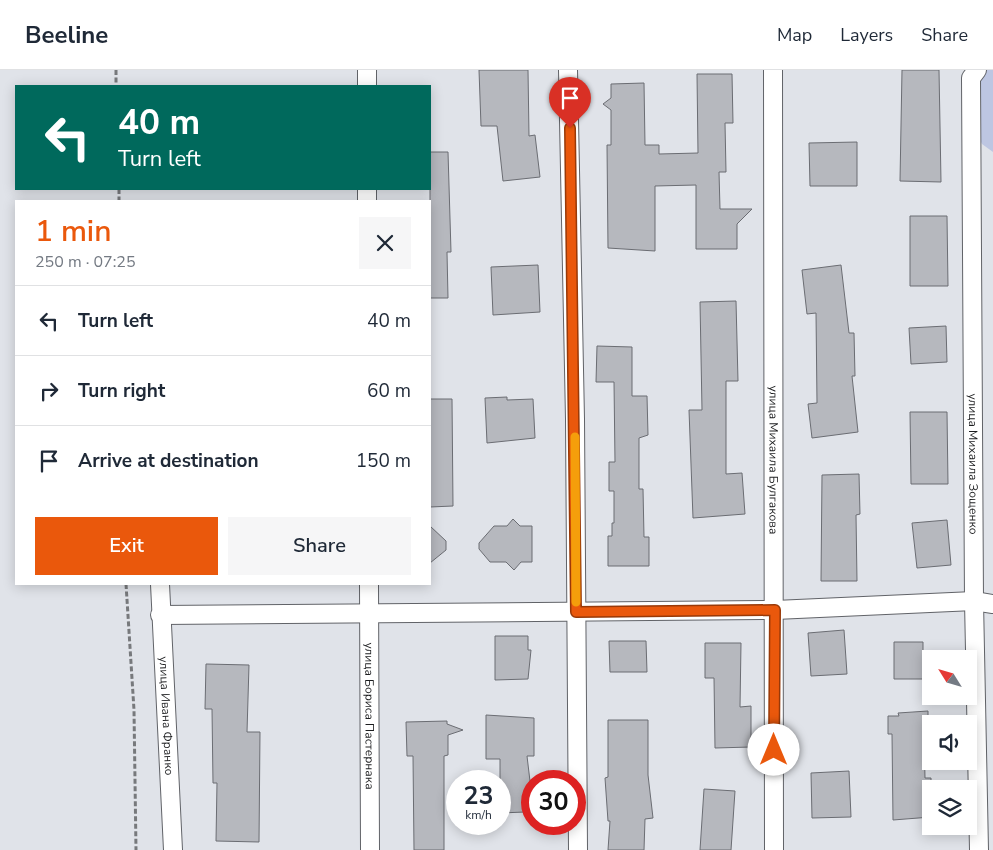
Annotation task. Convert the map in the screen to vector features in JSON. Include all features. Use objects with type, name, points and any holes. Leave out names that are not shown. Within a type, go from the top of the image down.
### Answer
[{"type":"street","points":[[367,70],[367,85]]},
{"type":"street","points":[[568,70],[578,850]]},
{"type":"street","name":"улица Михаила Булгакова","points":[[773,70],[774,850]]},
{"type":"street","name":"улица Михаила Зощенко","points":[[974,74],[974,601],[979,850]]},
{"type":"street","name":"улица Ивана Франко","points":[[160,585],[160,616],[173,850]]},
{"type":"street","name":"улица Бориса Пастернака","points":[[369,585],[370,850]]},
{"type":"street","points":[[160,616],[775,610],[974,601],[993,604]]},
{"type":"path","points":[[116,70],[116,85]]},
{"type":"path","points":[[126,585],[133,674],[136,850]]},
{"type":"shaded area","points":[[978,70],[993,70],[993,152],[982,144],[964,107]]},
{"type":"building","points":[[479,70],[528,70],[529,136],[535,135],[540,177],[503,181],[497,126],[481,126]]},
{"type":"building","points":[[902,70],[939,70],[941,182],[900,181]]},
{"type":"building","points":[[697,74],[732,74],[733,123],[725,123],[726,172],[719,172],[720,209],[752,209],[737,224],[737,249],[696,249],[696,185],[655,186],[655,251],[608,248],[607,145],[611,145],[611,110],[603,104],[611,98],[611,84],[644,83],[645,145],[659,145],[659,154],[698,153]]},
{"type":"building","points":[[857,142],[857,186],[810,186],[809,143]]},
{"type":"building","points":[[431,152],[448,152],[451,252],[447,252],[448,298],[431,298]]},
{"type":"building","points":[[910,216],[947,216],[948,286],[910,286]]},
{"type":"building","points":[[538,265],[540,312],[493,315],[491,267]]},
{"type":"building","points":[[841,265],[849,333],[854,333],[855,376],[852,376],[858,432],[812,438],[808,404],[817,403],[816,313],[807,314],[802,270]]},
{"type":"building","points":[[736,301],[738,381],[726,381],[726,474],[742,473],[745,514],[693,518],[689,410],[702,410],[700,302]]},
{"type":"building","points":[[946,326],[947,362],[911,364],[909,328]]},
{"type":"building","points":[[597,346],[632,347],[632,396],[647,396],[648,435],[639,438],[639,489],[643,489],[644,537],[649,537],[649,566],[608,566],[608,536],[612,536],[612,523],[614,523],[614,491],[609,491],[609,462],[615,462],[614,382],[596,382]]},
{"type":"building","points":[[507,397],[507,400],[533,399],[535,438],[487,443],[485,398]]},
{"type":"building","points":[[431,399],[452,399],[453,506],[431,507]]},
{"type":"building","points":[[910,412],[947,412],[948,484],[911,484]]},
{"type":"building","points":[[859,474],[860,514],[856,515],[857,581],[821,581],[822,475]]},
{"type":"building","points":[[513,519],[520,526],[532,526],[532,562],[521,562],[514,570],[506,562],[490,562],[479,549],[479,543],[494,526],[507,526]]},
{"type":"building","points":[[947,520],[951,565],[917,568],[912,523]]},
{"type":"building","points":[[431,527],[446,541],[446,550],[431,562]]},
{"type":"building","points":[[844,630],[847,674],[811,676],[808,633]]},
{"type":"building","points":[[495,636],[528,636],[528,650],[531,650],[528,679],[495,680]]},
{"type":"building","points":[[609,641],[646,641],[647,672],[610,672]]},
{"type":"building","points":[[894,642],[923,642],[922,679],[894,679]]},
{"type":"building","points":[[705,643],[741,643],[740,707],[751,706],[751,747],[715,748],[714,678],[705,678]]},
{"type":"building","points":[[206,664],[249,665],[247,732],[260,732],[259,842],[216,841],[217,783],[213,783],[212,709],[205,709]]},
{"type":"building","points":[[928,711],[928,715],[922,715],[922,770],[925,770],[925,778],[931,778],[931,780],[922,780],[922,818],[893,820],[892,734],[888,734],[888,716],[899,716],[898,713]]},
{"type":"building","points":[[486,715],[534,718],[534,756],[527,756],[529,770],[521,770],[521,812],[511,813],[511,770],[500,770],[500,759],[486,759]]},
{"type":"building","points":[[608,720],[648,720],[648,775],[653,818],[645,819],[644,850],[608,850],[610,821],[608,821],[605,778],[608,777]]},
{"type":"building","points":[[447,721],[447,724],[463,730],[448,735],[448,755],[444,756],[444,850],[414,850],[413,756],[407,756],[406,722]]},
{"type":"building","points":[[849,771],[851,817],[812,818],[811,773]]},
{"type":"building","points":[[704,789],[735,791],[731,850],[700,850]]},
{"type":"slow traffic","points":[[575,437],[576,602]]},
{"type":"route","points":[[570,128],[576,612],[775,610],[774,750]]}]
